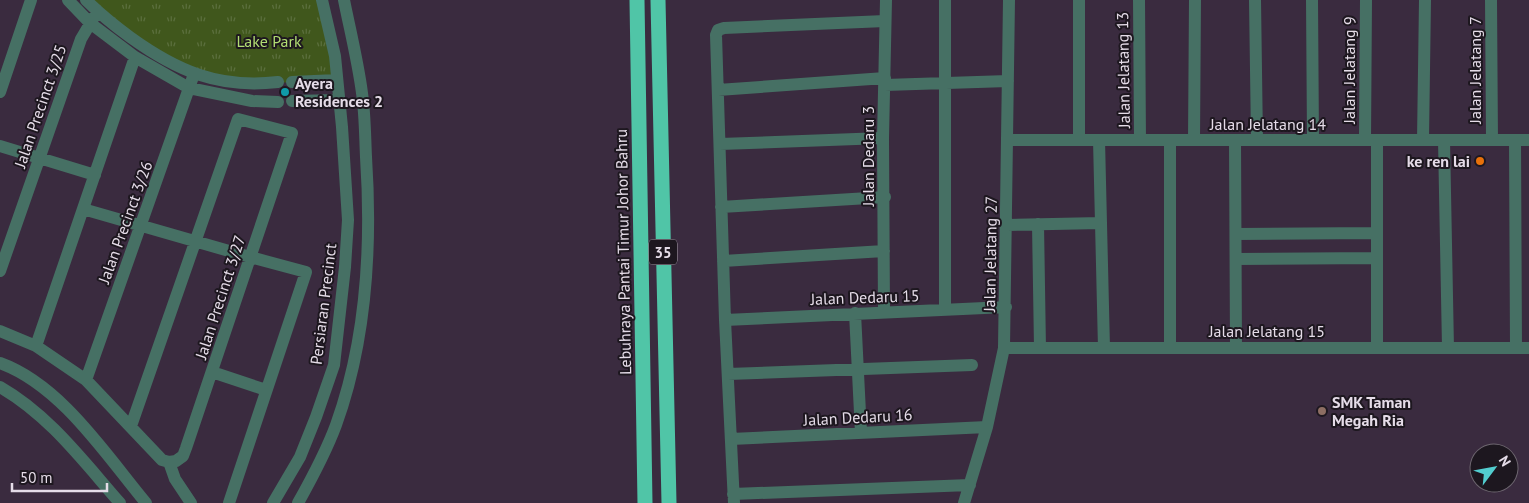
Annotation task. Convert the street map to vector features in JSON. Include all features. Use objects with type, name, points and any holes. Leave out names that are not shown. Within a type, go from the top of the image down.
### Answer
[{"type":"highway","name":"Lebuhraya Pantai Timur Johor Bahru","points":[[636,0],[645,503]]},
{"type":"highway","name":"35","points":[[658,0],[669,503]]},
{"type":"street","points":[[0,92],[31,0]]},
{"type":"street","points":[[68,0],[90,23],[135,57],[189,88],[236,99],[278,102]]},
{"type":"street","points":[[86,0],[97,12],[142,46],[164,60],[194,74],[238,84],[278,82]]},
{"type":"street","name":"Persiaran Precinct","points":[[273,503],[300,457],[334,365],[344,284],[348,220],[340,100],[335,56],[322,0]]},
{"type":"street","points":[[298,503],[336,425],[351,373],[363,314],[369,255],[368,188],[362,92],[344,0]]},
{"type":"street","name":"Jalan Dedaru 3","points":[[884,312],[885,197],[883,138],[886,0]]},
{"type":"street","points":[[945,0],[945,310]]},
{"type":"street","name":"Jalan Jelatang 27","points":[[964,503],[987,427],[1004,348],[1009,0]]},
{"type":"street","points":[[1079,0],[1079,140]]},
{"type":"street","name":"Jalan Jelatang 13","points":[[1139,0],[1140,140]]},
{"type":"street","points":[[1194,140],[1195,0]]},
{"type":"street","points":[[1255,0],[1257,140]]},
{"type":"street","points":[[1312,0],[1313,140]]},
{"type":"street","name":"Jalan Jelatang 9","points":[[1366,0],[1377,258],[1377,348]]},
{"type":"street","points":[[1424,140],[1425,0]]},
{"type":"street","name":"Jalan Jelatang 7","points":[[1491,0],[1492,140]]},
{"type":"street","name":"Jalan Precinct 3/25","points":[[0,271],[81,39],[97,12]]},
{"type":"street","points":[[885,21],[724,28],[718,30],[716,35],[733,498],[970,485]]},
{"type":"street","points":[[36,346],[135,57]]},
{"type":"street","name":"Jalan Precinct 3/26","points":[[86,380],[194,74]]},
{"type":"street","points":[[337,80],[295,82],[295,101],[340,100]]},
{"type":"street","points":[[718,90],[885,81],[946,84],[1008,81]]},
{"type":"street","points":[[262,84],[264,102]]},
{"type":"street","name":"Jalan Precinct 3/27","points":[[169,462],[176,461],[183,456],[292,133],[238,119],[194,242]]},
{"type":"street","points":[[720,144],[883,138]]},
{"type":"street","name":"Jalan Jelatang 14","points":[[1007,140],[1529,140]]},
{"type":"street","points":[[1099,140],[1104,348]]},
{"type":"street","points":[[1170,140],[1170,348]]},
{"type":"street","points":[[1236,140],[1236,348]]},
{"type":"street","points":[[1444,140],[1448,348]]},
{"type":"street","points":[[1515,140],[1516,348]]},
{"type":"street","points":[[0,146],[95,175]]},
{"type":"street","points":[[721,207],[885,197]]},
{"type":"street","points":[[83,209],[194,242],[306,272],[229,503]]},
{"type":"street","points":[[1007,225],[1101,223]]},
{"type":"street","points":[[1038,224],[1040,348]]},
{"type":"street","points":[[1236,234],[1376,233]]},
{"type":"street","points":[[130,426],[194,242]]},
{"type":"street","points":[[723,261],[884,250]]},
{"type":"street","points":[[1236,259],[1377,258]]},
{"type":"street","name":"Jalan Dedaru 15","points":[[725,320],[1006,306]]},
{"type":"street","points":[[855,313],[861,433]]},
{"type":"street","points":[[0,331],[36,346],[86,380],[157,456],[169,462],[174,479],[191,503]]},
{"type":"street","name":"Jalan Jelatang 15","points":[[1004,348],[1529,348]]},
{"type":"street","points":[[0,363],[29,378],[49,392],[80,422],[146,503]]},
{"type":"street","points":[[728,374],[972,365]]},
{"type":"street","points":[[212,372],[266,390]]},
{"type":"street","points":[[0,387],[17,396],[39,413],[62,436],[120,503]]},
{"type":"street","name":"Jalan Dedaru 16","points":[[731,439],[987,427]]},
{"type":"green space","name":"Lake Park","points":[[89,0],[317,0],[337,80],[253,84],[164,60]]},
{"type":"place","name":"Ayera Residences 2","points":[[285,92]]},
{"type":"place","name":"ke ren lai","points":[[1480,161]]},
{"type":"place","name":"SMK Taman Megah Ria","points":[[1322,411]]}]
